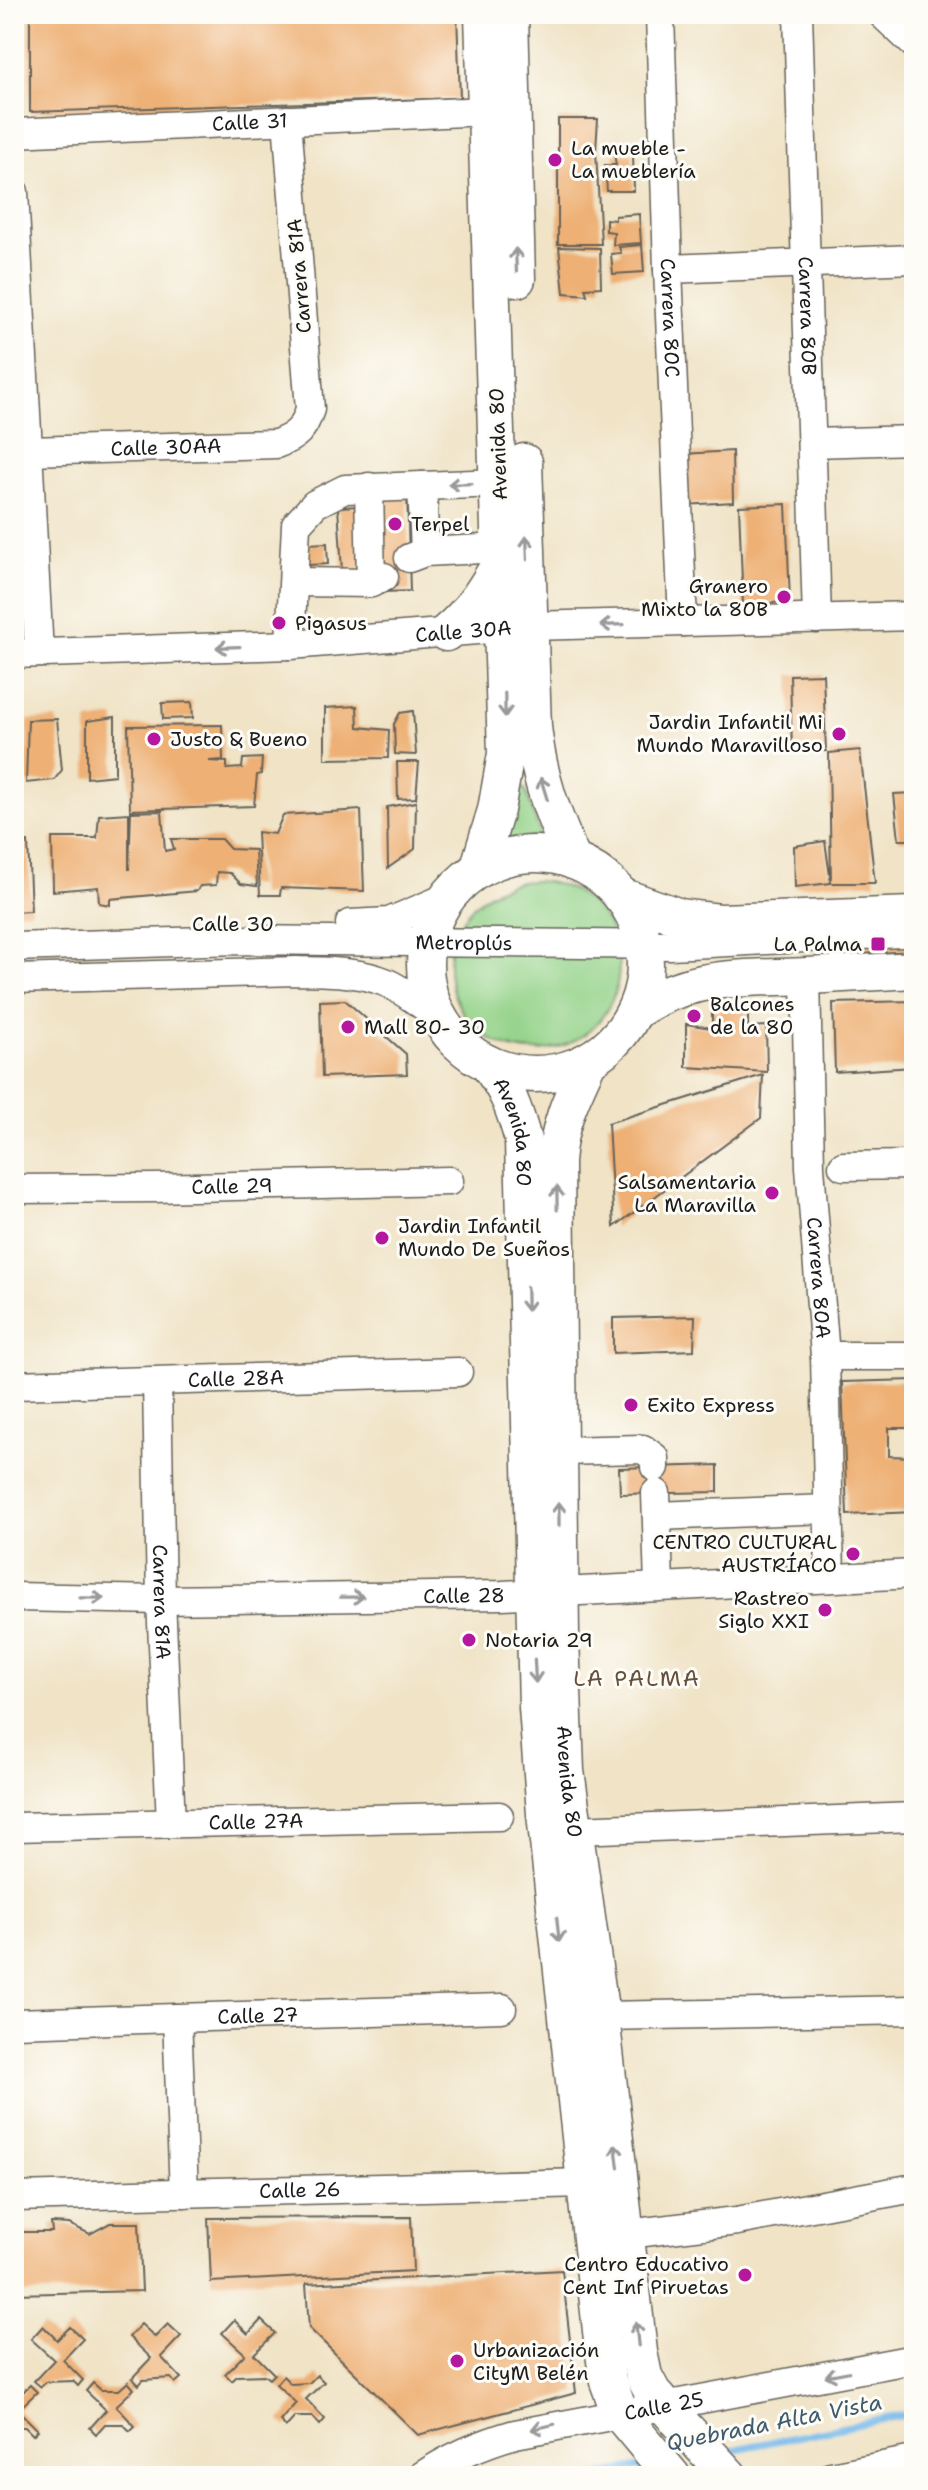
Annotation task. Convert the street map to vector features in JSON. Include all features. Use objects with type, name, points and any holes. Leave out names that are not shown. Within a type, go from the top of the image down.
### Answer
[{"type":"main road","name":"Avenida 80","points":[[483,14],[501,554],[516,626],[538,769],[544,792],[573,861]]},
{"type":"main road","name":"Avenida 80","points":[[478,870],[499,795],[506,754],[516,626],[510,14]]},
{"type":"main road","points":[[446,633],[466,617],[482,596],[501,554]]},
{"type":"main road","points":[[524,855],[549,855],[573,861],[599,876],[621,896],[639,928],[644,952],[641,994],[634,1012],[607,1047],[589,1060],[565,1070],[539,1074],[512,1071],[487,1063],[459,1043],[438,1016],[427,987],[425,949],[434,919],[448,897],[478,870],[500,860],[524,855]]},
{"type":"main road","points":[[621,896],[680,917],[721,922],[914,915]]},
{"type":"main road","points":[[634,1012],[666,993],[729,978],[914,970]]},
{"type":"main road","name":"Avenida 80","points":[[589,1060],[557,1138],[559,1451],[537,1707],[545,1814],[606,2367],[613,2399],[628,2424],[672,2476]]},
{"type":"main road","name":"Avenida 80","points":[[487,1063],[513,1101],[523,1140],[546,1592],[574,1830],[601,2016],[639,2352],[644,2376],[674,2419],[729,2476]]},
{"type":"street","name":"Carrera 80C","points":[[660,14],[683,622]]},
{"type":"street","name":"Carrera 80B","points":[[798,14],[817,619]]},
{"type":"street","points":[[882,14],[914,44]]},
{"type":"street","name":"Calle 31","points":[[14,133],[486,111]]},
{"type":"street","name":"Carrera 81A","points":[[287,120],[310,409],[300,431]]},
{"type":"street","points":[[14,192],[28,451],[26,654]]},
{"type":"street","points":[[668,269],[914,259]]},
{"type":"street","name":"Calle 30AA","points":[[28,451],[276,444],[291,439],[300,431]]},
{"type":"street","points":[[812,443],[914,440]]},
{"type":"street","points":[[290,645],[296,525],[315,504],[345,489],[499,483]]},
{"type":"street","points":[[422,486],[417,555],[501,554]]},
{"type":"street","points":[[294,582],[378,580],[369,487]]},
{"type":"street","name":"Calle 30A","points":[[26,654],[290,645],[516,626],[914,616]]},
{"type":"street","name":"Calle 30","points":[[14,930],[190,924],[378,924],[448,897]]},
{"type":"street","name":"Metroplús","points":[[644,952],[914,932]]},
{"type":"street","name":"Metroplús","points":[[14,947],[238,940],[425,949],[644,952],[766,963],[914,956]]},
{"type":"street","name":"Metroplús","points":[[14,963],[425,949]]},
{"type":"street","points":[[14,979],[331,972],[386,982],[438,1016]]},
{"type":"street","name":"Carrera 80A","points":[[806,976],[810,1167],[825,1356],[830,1578]]},
{"type":"street","points":[[843,1166],[914,1165]]},
{"type":"street","name":"Calle 29","points":[[14,1189],[449,1181]]},
{"type":"street","points":[[825,1356],[914,1356]]},
{"type":"street","name":"Calle 28A","points":[[14,1385],[458,1372]]},
{"type":"street","name":"Carrera 81A","points":[[157,1382],[161,1600],[171,1823]]},
{"type":"street","points":[[559,1451],[643,1449],[655,1458],[659,1586]]},
{"type":"street","points":[[656,1492],[827,1509]]},
{"type":"street","name":"Calle 28","points":[[14,1597],[161,1600],[546,1592],[914,1574]]},
{"type":"street","name":"Calle 27A","points":[[14,1827],[499,1816]]},
{"type":"street","points":[[574,1830],[914,1817]]},
{"type":"street","name":"Calle 27","points":[[14,2023],[502,2008]]},
{"type":"street","points":[[601,2016],[914,2010]]},
{"type":"street","points":[[177,2018],[184,2193]]},
{"type":"street","name":"Calle 26","points":[[14,2197],[586,2183]]},
{"type":"street","points":[[627,2234],[737,2221],[914,2188]]},
{"type":"street","name":"Calle 25","points":[[422,2476],[473,2446],[558,2424],[628,2424],[674,2419],[914,2359]]},
{"type":"street","points":[[831,2476],[914,2460]]},
{"type":"green space","points":[[515,788],[525,789],[541,837],[503,839]]},
{"type":"green space","points":[[534,881],[566,888],[594,906],[612,934],[619,966],[612,998],[594,1026],[566,1044],[534,1051],[502,1044],[474,1026],[456,998],[449,966],[456,934],[474,906],[502,888]]},
{"type":"building","points":[[30,14],[457,14],[460,98],[30,112]]},
{"type":"building","points":[[558,119],[598,119],[596,151],[601,244],[558,244]]},
{"type":"building","points":[[614,154],[633,154],[634,191],[607,191],[605,165],[616,165]]},
{"type":"building","points":[[639,214],[641,243],[613,245],[614,232],[606,231],[606,219]]},
{"type":"building","points":[[642,245],[644,272],[613,274],[611,254],[621,253],[619,247]]},
{"type":"building","points":[[559,247],[600,248],[601,287],[585,288],[587,295],[564,293]]},
{"type":"building","points":[[732,451],[733,502],[685,505],[683,454]]},
{"type":"building","name":"Terpel","points":[[382,490],[407,490],[410,591],[384,592]]},
{"type":"building","points":[[786,504],[790,601],[743,606],[739,506]]},
{"type":"building","name":"Terpel","points":[[362,506],[365,570],[342,571],[338,507]]},
{"type":"building","points":[[327,543],[328,564],[308,565],[307,544]]},
{"type":"building","points":[[823,674],[826,751],[792,752],[790,675]]},
{"type":"building","points":[[192,702],[193,718],[163,719],[162,703]]},
{"type":"building","points":[[357,706],[358,727],[389,730],[388,758],[325,759],[325,708]]},
{"type":"building","points":[[413,711],[416,755],[395,754],[394,724],[400,713]]},
{"type":"building","points":[[115,717],[115,775],[87,778],[87,721]]},
{"type":"building","points":[[57,719],[62,770],[54,780],[26,783],[28,720]]},
{"type":"building","points":[[222,725],[223,760],[209,761],[227,762],[227,769],[242,768],[243,759],[262,758],[254,806],[130,810],[128,726]]},
{"type":"building","points":[[860,750],[875,883],[831,883],[829,753]]},
{"type":"building","points":[[397,762],[419,762],[416,798],[398,799]]},
{"type":"building","points":[[914,793],[914,840],[899,840],[894,794]]},
{"type":"building","points":[[416,802],[415,849],[388,868],[387,807]]},
{"type":"building","points":[[361,810],[364,891],[281,888],[280,895],[260,895],[257,832],[275,834],[283,815]]},
{"type":"building","points":[[162,811],[165,851],[174,849],[171,839],[221,839],[230,849],[255,850],[257,886],[241,884],[230,873],[217,872],[216,885],[200,886],[197,891],[110,899],[110,905],[99,903],[98,887],[53,891],[52,838],[97,838],[99,815],[129,813],[129,870],[131,812]]},
{"type":"building","points":[[825,841],[831,883],[795,887],[794,846]]},
{"type":"building","points":[[28,842],[31,911],[14,912],[14,843]]},
{"type":"building","name":"La Palma","points":[[914,936],[914,951],[842,955],[841,940]]},
{"type":"building","name":"Mall 80- 30","points":[[345,1000],[406,1054],[407,1074],[322,1077],[320,1001]]},
{"type":"building","points":[[914,1001],[914,1067],[835,1072],[833,1003]]},
{"type":"building","points":[[748,1004],[748,1027],[766,1026],[767,1072],[686,1067],[686,1024],[712,1028],[712,1011],[719,1011],[719,1005]]},
{"type":"building","points":[[763,1075],[761,1118],[614,1227],[608,1123]]},
{"type":"building","points":[[695,1316],[694,1350],[613,1353],[613,1318]]},
{"type":"building","points":[[914,1380],[914,1428],[889,1428],[889,1456],[914,1457],[914,1512],[847,1515],[842,1382]]},
{"type":"building","points":[[718,1465],[718,1492],[620,1494],[619,1468]]},
{"type":"building","points":[[411,2217],[413,2271],[211,2282],[208,2218]]},
{"type":"building","points":[[51,2223],[69,2224],[90,2234],[110,2223],[139,2223],[142,2291],[14,2294],[14,2232],[52,2232]]},
{"type":"building","name":"Urbanización CityM Belén","points":[[562,2270],[576,2393],[418,2435],[309,2328],[306,2284]]},
{"type":"building","points":[[234,2320],[248,2334],[261,2320],[275,2333],[254,2354],[274,2374],[269,2379],[264,2375],[237,2376],[232,2381],[225,2374],[245,2354],[222,2333]]},
{"type":"building","points":[[141,2324],[155,2337],[168,2324],[181,2336],[161,2357],[181,2378],[175,2383],[171,2378],[143,2380],[139,2385],[132,2378],[151,2358],[129,2337]]},
{"type":"building","points":[[43,2326],[57,2340],[70,2327],[83,2339],[63,2360],[83,2380],[78,2386],[73,2381],[46,2382],[41,2387],[34,2381],[54,2360],[31,2339]]},
{"type":"building","points":[[317,2375],[324,2382],[306,2399],[325,2419],[320,2425],[313,2417],[295,2417],[286,2427],[280,2421],[296,2403],[276,2384],[283,2376],[291,2384],[309,2383]]},
{"type":"building","points":[[128,2382],[134,2389],[116,2406],[135,2426],[130,2431],[123,2424],[105,2424],[96,2434],[90,2428],[106,2410],[86,2391],[93,2383],[101,2390],[119,2390]]},
{"type":"building","points":[[30,2385],[37,2392],[18,2410],[38,2430],[33,2435],[25,2427],[14,2427],[14,2394],[22,2393]]},
{"type":"waterway","name":"Quebrada Alta Vista","points":[[721,2452],[914,2413]]},
{"type":"waterway","name":"Quebrada Alta Vista","points":[[593,2476],[650,2465]]},
{"type":"place","name":"La mueble - La mueblería","points":[[555,160]]},
{"type":"place","name":"Terpel","points":[[395,524]]},
{"type":"place","name":"Granero Mixto la 80B","points":[[784,597]]},
{"type":"place","name":"Pigasus","points":[[279,623]]},
{"type":"place","name":"Jardin Infantil Mi Mundo Maravilloso","points":[[839,734]]},
{"type":"place","name":"Justo & Bueno","points":[[154,739]]},
{"type":"place","name":"La Palma","points":[[878,944]]},
{"type":"place","name":"Balcones de la 80","points":[[694,1016]]},
{"type":"place","name":"Mall 80- 30","points":[[348,1027]]},
{"type":"place","name":"Salsamentaria La Maravilla","points":[[772,1193]]},
{"type":"place","name":"Jardin Infantil Mundo De Sueños","points":[[382,1238]]},
{"type":"place","name":"Exito Express","points":[[631,1405]]},
{"type":"place","name":"CENTRO CULTURAL AUSTRÍACO","points":[[853,1554]]},
{"type":"place","name":"Rastreo Siglo XXI","points":[[825,1610]]},
{"type":"place","name":"Notaria 29","points":[[469,1640]]},
{"type":"place","name":"Centro Educativo Cent Inf Piruetas","points":[[745,2275]]},
{"type":"place","name":"Urbanización CityM Belén","points":[[457,2361]]},
{"type":"district","name":"LA PALMA","points":[[637,1678]]}]
